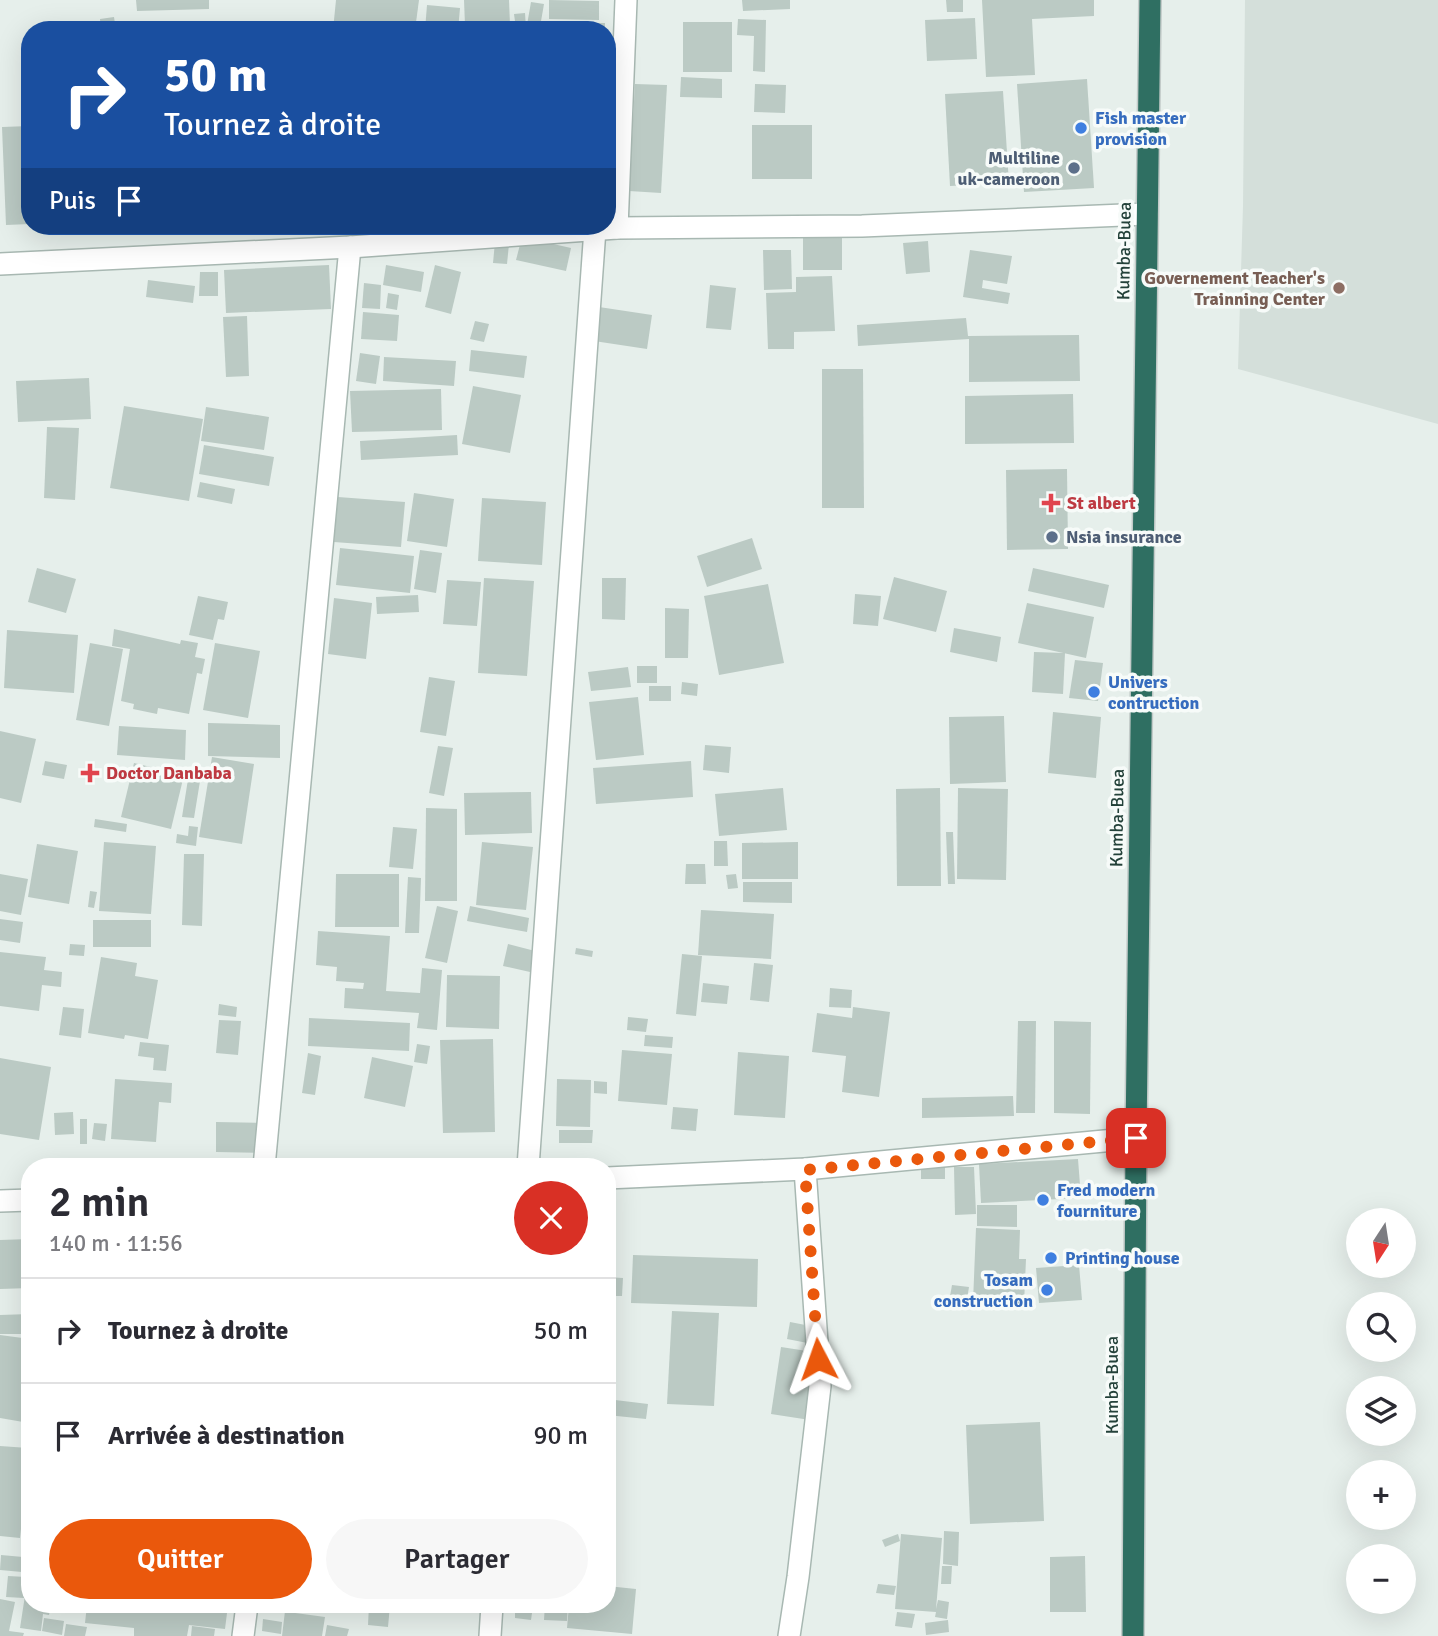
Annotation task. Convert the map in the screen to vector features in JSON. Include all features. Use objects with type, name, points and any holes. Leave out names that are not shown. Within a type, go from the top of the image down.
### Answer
[{"type":"highway","name":"Kumba-Buea","points":[[1133,1636],[1136,1138],[1150,0]]},
{"type":"street","points":[[626,0],[617,228],[862,226],[1147,214]]},
{"type":"street","points":[[0,264],[350,247],[513,235]]},
{"type":"street","points":[[529,1158],[595,235]]},
{"type":"street","points":[[265,1158],[350,247]]},
{"type":"street","points":[[616,1178],[805,1170],[1136,1138]]},
{"type":"street","points":[[789,1636],[820,1386],[805,1170]]},
{"type":"street","points":[[0,1201],[21,1200]]},
{"type":"street","points":[[243,1636],[246,1613]]},
{"type":"street","points":[[490,1636],[491,1613]]},
{"type":"shaded area","name":"Governement Teacher's Trainning Center","points":[[1245,0],[1438,0],[1438,424],[1238,369]]},
{"type":"building","points":[[136,0],[209,0],[209,9],[137,11]]},
{"type":"building","points":[[336,0],[419,0],[416,21],[334,21]]},
{"type":"building","points":[[464,0],[509,0],[510,21],[465,21]]},
{"type":"building","points":[[549,0],[599,1],[599,20],[549,19]]},
{"type":"building","points":[[742,0],[790,0],[790,9],[743,11]]},
{"type":"building","points":[[946,0],[963,0],[963,12],[947,12]]},
{"type":"building","points":[[982,0],[1094,0],[1094,16],[1032,19],[1035,75],[986,77]]},
{"type":"building","points":[[531,2],[544,4],[541,21],[528,21]]},
{"type":"building","points":[[427,5],[460,8],[459,21],[426,21]]},
{"type":"building","points":[[525,13],[526,21],[515,21],[514,14]]},
{"type":"building","points":[[114,17],[115,21],[100,21]]},
{"type":"building","points":[[975,18],[977,59],[927,61],[925,20]]},
{"type":"building","points":[[738,19],[766,20],[765,72],[753,71],[754,36],[737,35]]},
{"type":"building","points":[[683,22],[732,22],[732,72],[683,72]]},
{"type":"building","points":[[681,77],[722,79],[722,98],[680,97]]},
{"type":"building","points":[[1087,79],[1094,188],[1024,192],[1017,84]]},
{"type":"building","points":[[635,84],[667,85],[661,193],[629,191]]},
{"type":"building","points":[[755,84],[786,85],[785,113],[754,112]]},
{"type":"building","points":[[1003,91],[1009,183],[950,186],[945,94]]},
{"type":"building","points":[[752,125],[812,125],[812,179],[752,179]]},
{"type":"building","points":[[21,126],[21,224],[6,225],[2,127]]},
{"type":"building","points":[[522,237],[571,248],[566,271],[516,260]]},
{"type":"building","points":[[803,238],[842,238],[842,270],[803,270]]},
{"type":"building","points":[[928,241],[930,272],[906,274],[903,243]]},
{"type":"building","points":[[495,242],[509,244],[507,264],[493,263]]},
{"type":"building","points":[[763,250],[791,250],[792,289],[764,290]]},
{"type":"building","points":[[970,250],[1012,256],[1007,284],[983,280],[982,288],[1010,293],[1008,304],[963,297]]},
{"type":"building","points":[[329,265],[331,309],[226,313],[224,270]]},
{"type":"building","points":[[386,265],[424,272],[421,292],[383,285]]},
{"type":"building","points":[[435,265],[461,272],[451,314],[425,307]]},
{"type":"building","points":[[200,272],[218,272],[218,296],[199,296]]},
{"type":"building","points":[[832,276],[835,331],[794,332],[794,349],[768,349],[766,293],[796,292],[796,277]]},
{"type":"building","points":[[148,280],[195,286],[193,303],[146,297]]},
{"type":"building","points":[[364,283],[381,285],[380,309],[362,308]]},
{"type":"building","points":[[710,285],[736,288],[731,330],[706,328]]},
{"type":"building","points":[[388,293],[399,295],[397,310],[386,308]]},
{"type":"building","points":[[599,307],[652,315],[647,349],[594,341]]},
{"type":"building","points":[[363,312],[399,315],[397,341],[361,339]]},
{"type":"building","points":[[247,316],[249,376],[226,377],[223,317]]},
{"type":"building","points":[[966,318],[968,336],[1079,335],[1080,381],[969,382],[969,339],[858,346],[857,325]]},
{"type":"building","points":[[475,321],[489,324],[484,342],[470,339]]},
{"type":"building","points":[[471,350],[527,356],[524,378],[469,371]]},
{"type":"building","points":[[360,353],[380,356],[376,384],[356,381]]},
{"type":"building","points":[[384,357],[456,361],[454,386],[383,381]]},
{"type":"building","points":[[822,369],[863,369],[864,508],[822,508]]},
{"type":"building","points":[[89,378],[91,419],[18,422],[16,381]]},
{"type":"building","points":[[473,386],[521,395],[510,453],[462,444]]},
{"type":"building","points":[[441,389],[442,430],[352,432],[350,391]]},
{"type":"building","points":[[1073,394],[1074,443],[965,444],[965,396]]},
{"type":"building","points":[[124,406],[203,419],[189,501],[110,488]]},
{"type":"building","points":[[206,407],[269,417],[264,450],[201,441]]},
{"type":"building","points":[[47,427],[79,428],[75,500],[44,498]]},
{"type":"building","points":[[457,435],[458,455],[361,460],[360,441]]},
{"type":"building","points":[[204,445],[274,457],[269,486],[199,474]]},
{"type":"building","points":[[1067,469],[1068,549],[1007,550],[1006,470]]},
{"type":"building","points":[[200,482],[235,489],[232,504],[197,497]]},
{"type":"building","points":[[414,493],[454,499],[447,547],[407,541]]},
{"type":"building","points":[[338,497],[405,502],[401,547],[334,542]]},
{"type":"building","points":[[482,498],[546,502],[542,565],[478,561]]},
{"type":"building","points":[[752,538],[762,569],[707,587],[697,556]]},
{"type":"building","points":[[340,548],[414,556],[410,593],[336,585]]},
{"type":"building","points":[[420,550],[442,553],[436,593],[414,589]]},
{"type":"building","points":[[37,568],[76,579],[66,613],[28,602]]},
{"type":"building","points":[[1033,568],[1109,585],[1104,608],[1028,591]]},
{"type":"building","points":[[894,577],[947,591],[936,632],[883,619]]},
{"type":"building","points":[[484,578],[534,581],[527,676],[478,673]]},
{"type":"building","points":[[602,578],[626,578],[625,620],[602,619]]},
{"type":"building","points":[[447,580],[481,582],[477,626],[443,624]]},
{"type":"building","points":[[768,584],[784,663],[719,675],[704,596]]},
{"type":"building","points":[[855,594],[881,596],[878,626],[853,624]]},
{"type":"building","points":[[418,595],[419,612],[377,614],[376,597]]},
{"type":"building","points":[[198,596],[228,602],[224,620],[218,619],[213,640],[189,635]]},
{"type":"building","points":[[334,598],[372,603],[366,659],[328,654]]},
{"type":"building","points":[[1027,603],[1094,617],[1086,658],[1018,643]]},
{"type":"building","points":[[665,608],[689,609],[688,658],[665,658]]},
{"type":"building","points":[[954,628],[1001,637],[997,662],[950,652]]},
{"type":"building","points":[[114,629],[180,644],[181,640],[198,643],[195,657],[205,659],[202,674],[197,673],[189,714],[158,708],[157,714],[133,709],[134,704],[121,701],[130,649],[112,646]]},
{"type":"building","points":[[7,630],[78,635],[74,693],[4,688]]},
{"type":"building","points":[[90,643],[123,649],[109,726],[76,720]]},
{"type":"building","points":[[215,643],[260,651],[248,718],[203,710]]},
{"type":"building","points":[[1034,652],[1065,653],[1063,694],[1032,692]]},
{"type":"building","points":[[1075,660],[1103,663],[1098,701],[1069,698]]},
{"type":"building","points":[[637,666],[657,666],[657,683],[637,683]]},
{"type":"building","points":[[628,667],[631,687],[591,691],[588,672]]},
{"type":"building","points":[[429,677],[455,681],[446,736],[420,732]]},
{"type":"building","points":[[682,682],[698,684],[697,696],[681,694]]},
{"type":"building","points":[[649,686],[671,686],[671,701],[649,701]]},
{"type":"building","points":[[638,697],[644,755],[596,760],[589,702]]},
{"type":"building","points":[[1053,712],[1101,717],[1096,778],[1048,773]]},
{"type":"building","points":[[1004,716],[1006,782],[950,784],[949,717]]},
{"type":"building","points":[[208,723],[280,725],[280,758],[208,756]]},
{"type":"building","points":[[119,726],[186,730],[185,760],[117,755]]},
{"type":"building","points":[[0,731],[36,739],[21,803],[0,798]]},
{"type":"building","points":[[705,745],[731,747],[729,773],[703,770]]},
{"type":"building","points":[[438,746],[453,748],[444,796],[429,793]]},
{"type":"building","points":[[212,757],[254,764],[242,844],[199,837]]},
{"type":"building","points":[[45,761],[67,765],[64,779],[42,775]]},
{"type":"building","points":[[691,761],[693,797],[596,804],[593,768]]},
{"type":"building","points":[[134,763],[184,775],[171,829],[121,817]]},
{"type":"building","points":[[189,773],[201,775],[194,818],[182,817]]},
{"type":"building","points":[[783,788],[787,830],[719,836],[715,794]]},
{"type":"building","points":[[940,788],[941,886],[897,886],[896,789]]},
{"type":"building","points":[[958,788],[1008,789],[1006,880],[957,879]]},
{"type":"building","points":[[531,792],[532,833],[465,835],[464,793]]},
{"type":"building","points":[[426,808],[457,809],[457,901],[425,901]]},
{"type":"building","points":[[95,819],[127,824],[126,832],[94,827]]},
{"type":"building","points":[[189,826],[198,827],[196,846],[176,843],[177,834],[188,836]]},
{"type":"building","points":[[393,827],[417,829],[413,869],[389,867]]},
{"type":"building","points":[[946,832],[953,832],[955,884],[948,884]]},
{"type":"building","points":[[714,841],[727,841],[728,866],[714,866]]},
{"type":"building","points":[[104,842],[156,846],[151,914],[99,911]]},
{"type":"building","points":[[482,842],[533,847],[526,910],[476,905]]},
{"type":"building","points":[[798,842],[798,879],[742,879],[742,843]]},
{"type":"building","points":[[37,844],[78,851],[69,904],[28,897]]},
{"type":"building","points":[[184,854],[204,854],[202,926],[182,925]]},
{"type":"building","points":[[686,864],[705,864],[706,884],[685,884]]},
{"type":"building","points":[[0,874],[28,879],[21,915],[0,911]]},
{"type":"building","points":[[336,874],[399,874],[399,927],[335,927]]},
{"type":"building","points":[[736,874],[738,888],[728,889],[726,875]]},
{"type":"building","points":[[408,877],[421,878],[419,933],[405,933]]},
{"type":"building","points":[[743,882],[792,882],[792,903],[743,902]]},
{"type":"building","points":[[90,891],[97,892],[94,908],[88,907]]},
{"type":"building","points":[[437,906],[458,911],[447,963],[425,958]]},
{"type":"building","points":[[470,906],[529,918],[527,932],[467,921]]},
{"type":"building","points":[[701,910],[774,914],[771,959],[698,955]]},
{"type":"building","points":[[0,919],[23,922],[20,943],[0,940]]},
{"type":"building","points":[[93,920],[151,920],[151,947],[93,947]]},
{"type":"building","points":[[318,931],[390,936],[386,991],[420,993],[422,968],[442,970],[437,1030],[417,1028],[419,1013],[344,1008],[345,988],[363,989],[364,983],[336,981],[337,967],[316,965]]},
{"type":"building","points":[[70,944],[85,945],[84,956],[69,955]]},
{"type":"building","points":[[508,944],[535,951],[530,972],[503,966]]},
{"type":"building","points":[[576,948],[593,951],[592,957],[575,954]]},
{"type":"building","points":[[0,952],[46,957],[44,970],[62,972],[61,987],[42,985],[39,1011],[0,1006]]},
{"type":"building","points":[[682,954],[702,956],[696,1016],[676,1014]]},
{"type":"building","points":[[101,957],[137,963],[135,976],[158,980],[148,1039],[125,1035],[124,1039],[88,1033]]},
{"type":"building","points":[[754,963],[773,965],[769,1002],[750,1000]]},
{"type":"building","points":[[447,975],[500,976],[499,1029],[446,1027]]},
{"type":"building","points":[[703,983],[729,986],[727,1004],[701,1002]]},
{"type":"building","points":[[830,988],[852,990],[851,1008],[829,1007]]},
{"type":"building","points":[[219,1004],[237,1007],[236,1017],[218,1015]]},
{"type":"building","points":[[63,1007],[84,1009],[81,1038],[59,1035]]},
{"type":"building","points":[[853,1007],[890,1012],[879,1097],[842,1092],[846,1056],[812,1052],[817,1013],[852,1018]]},
{"type":"building","points":[[628,1017],[648,1019],[646,1032],[627,1030]]},
{"type":"building","points":[[309,1018],[410,1023],[409,1051],[308,1046]]},
{"type":"building","points":[[219,1020],[241,1021],[238,1055],[216,1053]]},
{"type":"building","points":[[1018,1021],[1036,1021],[1035,1113],[1016,1113]]},
{"type":"building","points":[[1054,1021],[1091,1022],[1090,1114],[1054,1113]]},
{"type":"building","points":[[645,1035],[673,1037],[672,1048],[644,1046]]},
{"type":"building","points":[[493,1039],[495,1132],[443,1133],[440,1040]]},
{"type":"building","points":[[140,1042],[169,1045],[166,1071],[153,1070],[154,1058],[138,1056]]},
{"type":"building","points":[[417,1044],[430,1046],[427,1064],[414,1062]]},
{"type":"building","points":[[622,1050],[672,1054],[667,1105],[618,1101]]},
{"type":"building","points":[[738,1052],[789,1056],[785,1118],[734,1115]]},
{"type":"building","points":[[308,1053],[321,1056],[315,1095],[302,1093]]},
{"type":"building","points":[[372,1057],[413,1066],[405,1107],[364,1098]]},
{"type":"building","points":[[0,1058],[51,1067],[39,1140],[0,1134]]},
{"type":"building","points":[[115,1079],[172,1083],[171,1103],[159,1102],[156,1142],[111,1139]]},
{"type":"building","points":[[557,1079],[591,1080],[590,1127],[556,1126]]},
{"type":"building","points":[[594,1081],[607,1082],[607,1094],[594,1093]]},
{"type":"building","points":[[1013,1096],[1014,1116],[922,1118],[922,1098]]},
{"type":"building","points":[[673,1107],[698,1109],[696,1131],[671,1129]]},
{"type":"building","points":[[73,1112],[74,1134],[55,1135],[54,1113]]},
{"type":"building","points":[[80,1119],[87,1119],[87,1144],[80,1144]]},
{"type":"building","points":[[216,1122],[266,1123],[266,1153],[216,1152]]},
{"type":"building","points":[[94,1123],[107,1124],[105,1141],[92,1139]]},
{"type":"building","points":[[559,1130],[593,1130],[592,1143],[559,1143]]},
{"type":"building","points":[[1078,1159],[1081,1198],[981,1203],[979,1164]]},
{"type":"building","points":[[921,1165],[945,1166],[945,1179],[921,1179]]},
{"type":"building","points":[[954,1167],[974,1167],[976,1214],[955,1215]]},
{"type":"building","points":[[977,1205],[1017,1205],[1017,1227],[977,1226]]},
{"type":"building","points":[[976,1228],[1020,1230],[1019,1259],[1026,1259],[1024,1304],[973,1302]]},
{"type":"building","points":[[21,1239],[21,1288],[0,1289],[0,1240]]},
{"type":"building","points":[[633,1255],[758,1259],[757,1307],[631,1303]]},
{"type":"building","points":[[1079,1265],[1082,1300],[1039,1303],[1036,1268]]},
{"type":"building","points":[[616,1278],[623,1278],[622,1296],[616,1296]]},
{"type":"building","points":[[952,1285],[969,1287],[966,1305],[949,1302]]},
{"type":"building","points":[[672,1311],[719,1313],[714,1406],[667,1404]]},
{"type":"building","points":[[21,1314],[21,1334],[0,1334],[0,1315]]},
{"type":"building","points":[[790,1322],[821,1328],[818,1345],[787,1339]]},
{"type":"building","points":[[0,1335],[21,1338],[21,1422],[0,1418]]},
{"type":"building","points":[[781,1347],[820,1353],[810,1420],[771,1414]]},
{"type":"building","points":[[616,1400],[648,1404],[646,1419],[616,1416]]},
{"type":"building","points":[[1040,1422],[1044,1521],[970,1524],[966,1425]]},
{"type":"building","points":[[0,1446],[21,1448],[20,1538],[0,1536]]},
{"type":"building","points":[[944,1531],[959,1532],[958,1566],[943,1564]]},
{"type":"building","points":[[898,1534],[900,1541],[885,1547],[882,1540]]},
{"type":"building","points":[[901,1534],[942,1538],[936,1609],[938,1600],[949,1602],[947,1619],[935,1617],[936,1612],[895,1609]]},
{"type":"building","points":[[1,1555],[21,1557],[21,1572],[0,1570]]},
{"type":"building","points":[[1085,1556],[1086,1612],[1050,1612],[1050,1557]]},
{"type":"building","points":[[942,1566],[952,1566],[951,1584],[941,1584]]},
{"type":"building","points":[[8,1576],[21,1577],[21,1598],[6,1597]]},
{"type":"building","points":[[878,1584],[896,1586],[894,1595],[876,1593]]},
{"type":"building","points":[[616,1587],[636,1589],[632,1634],[567,1628],[568,1613],[616,1613]]},
{"type":"building","points":[[0,1599],[15,1602],[9,1631],[24,1633],[23,1636],[0,1636]]},
{"type":"building","points":[[897,1612],[915,1614],[912,1628],[895,1626]]},
{"type":"building","points":[[22,1613],[49,1613],[43,1614],[41,1631],[20,1628]]},
{"type":"building","points":[[86,1613],[227,1613],[225,1629],[189,1625],[187,1636],[134,1636],[134,1628],[85,1623]]},
{"type":"building","points":[[285,1613],[325,1617],[322,1636],[282,1636]]},
{"type":"building","points":[[369,1613],[389,1613],[388,1627],[368,1625]]},
{"type":"building","points":[[515,1613],[532,1613],[531,1620],[515,1618]]},
{"type":"building","points":[[544,1613],[568,1613],[567,1621],[544,1620]]},
{"type":"building","points":[[44,1618],[64,1621],[62,1635],[42,1631]]},
{"type":"building","points":[[263,1619],[282,1622],[281,1634],[262,1631]]},
{"type":"building","points":[[948,1620],[949,1632],[926,1635],[925,1623]]},
{"type":"building","points":[[66,1624],[87,1627],[85,1636],[64,1636]]},
{"type":"building","points":[[327,1625],[349,1629],[347,1636],[325,1636]]},
{"type":"building","points":[[192,1626],[215,1629],[214,1636],[191,1636]]},
{"type":"place","name":"Fish master provision","points":[[1081,128]]},
{"type":"place","name":"Multiline uk-cameroon","points":[[1074,168]]},
{"type":"place","name":"Governement Teacher's Trainning Center","points":[[1339,288]]},
{"type":"place","name":"St albert","points":[[1051,503]]},
{"type":"place","name":"Nsia insurance","points":[[1052,537]]},
{"type":"place","name":"Univers contruction","points":[[1094,692]]},
{"type":"place","name":"Doctor Danbaba","points":[[90,773]]},
{"type":"place","name":"Fred modern fourniture","points":[[1043,1200]]},
{"type":"place","name":"Printing house","points":[[1051,1258]]},
{"type":"place","name":"Tosam construction","points":[[1047,1290]]},
{"type":"route","points":[[818,1359],[805,1170],[1136,1138]]}]
